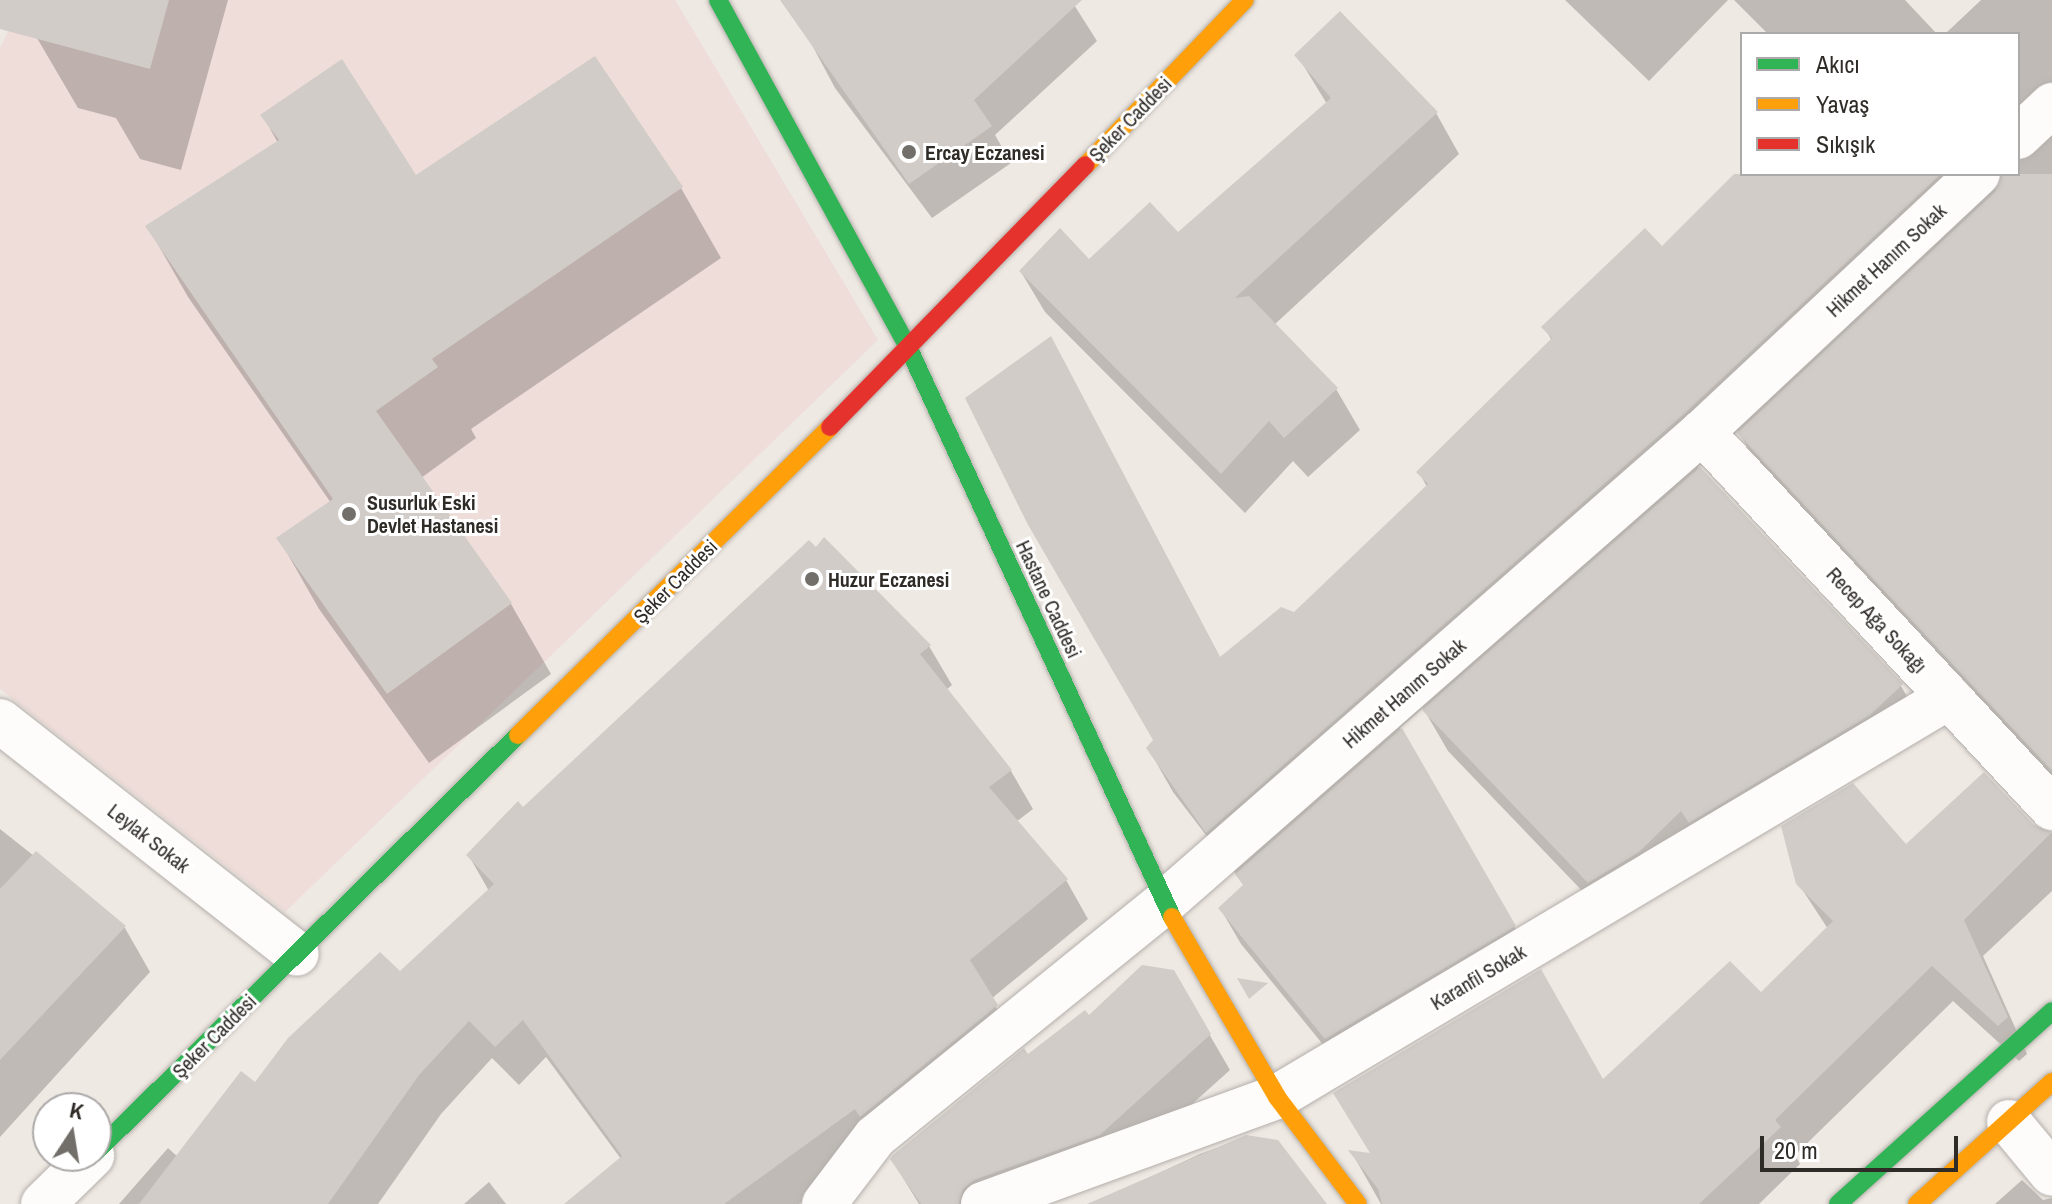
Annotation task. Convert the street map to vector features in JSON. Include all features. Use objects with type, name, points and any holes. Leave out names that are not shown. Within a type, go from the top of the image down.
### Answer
[{"type":"street","name":"Hastane Caddesi","points":[[718,0],[909,349],[1164,903],[1277,1097],[1358,1204]]},
{"type":"street","name":"Şeker Caddesi","points":[[112,1136],[909,349],[1245,0]]},
{"type":"street","points":[[2020,135],[2052,105]]},
{"type":"street","name":"Hikmet Hanım Sokak","points":[[824,1204],[875,1137],[1164,903],[1702,432],[1976,176]]},
{"type":"street","name":"Recep Ağa Sokağı","points":[[1702,432],[2052,808]]},
{"type":"street","name":"Karanfil Sokak","points":[[983,1204],[1277,1097],[1949,697]]},
{"type":"street","name":"Leylak Sokak","points":[[0,721],[297,954]]},
{"type":"street","points":[[1838,1204],[2052,1011]]},
{"type":"street","points":[[1917,1204],[2052,1082]]},
{"type":"street","points":[[2009,1122],[2052,1174]]},
{"type":"street","name":"Şeker Caddesi","points":[[43,1204],[76,1172]]},
{"type":"shaded area","name":"Susurluk Eski Devlet Hastanesi","points":[[23,0],[675,0],[878,340],[285,912],[0,689],[0,48]]},
{"type":"building","points":[[0,0],[169,0],[150,69],[0,29]]},
{"type":"building","points":[[780,0],[1082,0],[974,100],[992,126],[909,184]]},
{"type":"building","points":[[1340,11],[1438,112],[1235,298],[1249,296],[1338,388],[1284,438],[1269,421],[1221,474],[1019,271],[1060,228],[1089,259],[1150,202],[1178,232],[1331,98],[1294,55]]},
{"type":"building","points":[[595,56],[683,187],[432,359],[438,367],[376,411],[512,603],[387,694],[276,538],[333,499],[145,226],[279,140],[260,115],[342,59],[416,175]]},
{"type":"building","points":[[1734,174],[1939,176],[1685,413],[1206,833],[1146,748],[1153,740],[1027,523],[965,398],[1051,336],[1220,657],[1281,607],[1294,612],[1428,484],[1416,472],[1552,338],[1541,327],[1645,228],[1662,246]]},
{"type":"building","points":[[2052,174],[2052,771],[1737,433],[1995,192],[2001,176]]},
{"type":"building","points":[[1700,467],[1903,684],[1870,715],[1689,823],[1681,811],[1639,852],[1588,883],[1422,710]]},
{"type":"building","points":[[824,537],[931,645],[920,654],[1012,770],[989,787],[1068,879],[970,960],[998,1005],[860,1117],[855,1109],[724,1204],[564,1204],[622,1156],[523,1020],[495,1047],[469,1021],[419,1075],[328,1204],[139,1204],[241,1071],[255,1082],[288,1038],[380,952],[400,971],[494,884],[466,855],[518,801],[523,807],[809,540],[816,547]]},
{"type":"building","points":[[1402,728],[1516,926],[1325,1039],[1218,908],[1243,885],[1235,874]]},
{"type":"building","points":[[1984,772],[2034,825],[2052,832],[1964,920],[2008,1017],[1998,1026],[1932,966],[1775,1120],[1781,1127],[1699,1204],[1382,1204],[1378,1189],[1348,1150],[1370,1153],[1333,1093],[1541,969],[1603,1079],[1730,961],[1761,992],[1833,921],[1796,884],[1781,826],[1853,783],[1906,844]]},
{"type":"building","points":[[36,851],[126,926],[0,1060],[0,889]]},
{"type":"building","points":[[1142,965],[1174,970],[1211,1034],[1100,1135],[974,1180],[963,1189],[959,1204],[921,1204],[890,1159],[893,1155],[1024,1048],[1028,1054],[1085,1010],[1089,1015]]},
{"type":"building","points":[[1237,978],[1268,983],[1249,999]]},
{"type":"building","points":[[1246,1135],[1278,1140],[1327,1204],[1087,1204]]},
{"type":"traffic: fast","points":[[718,0],[909,349],[1172,917]]},
{"type":"traffic: fast","points":[[112,1136],[518,735]]},
{"type":"traffic: fast","points":[[1838,1204],[2052,1011]]},
{"type":"traffic: slow","points":[[1086,165],[1245,0]]},
{"type":"traffic: slow","points":[[518,735],[830,427]]},
{"type":"traffic: slow","points":[[1172,917],[1277,1097],[1358,1204]]},
{"type":"traffic: slow","points":[[1917,1204],[2052,1082]]},
{"type":"traffic: jam","points":[[830,427],[1086,165]]},
{"type":"place","name":"Ercay Eczanesi","points":[[909,152]]},
{"type":"place","name":"Susurluk Eski Devlet Hastanesi","points":[[349,514]]},
{"type":"place","name":"Huzur Eczanesi","points":[[812,579]]}]
